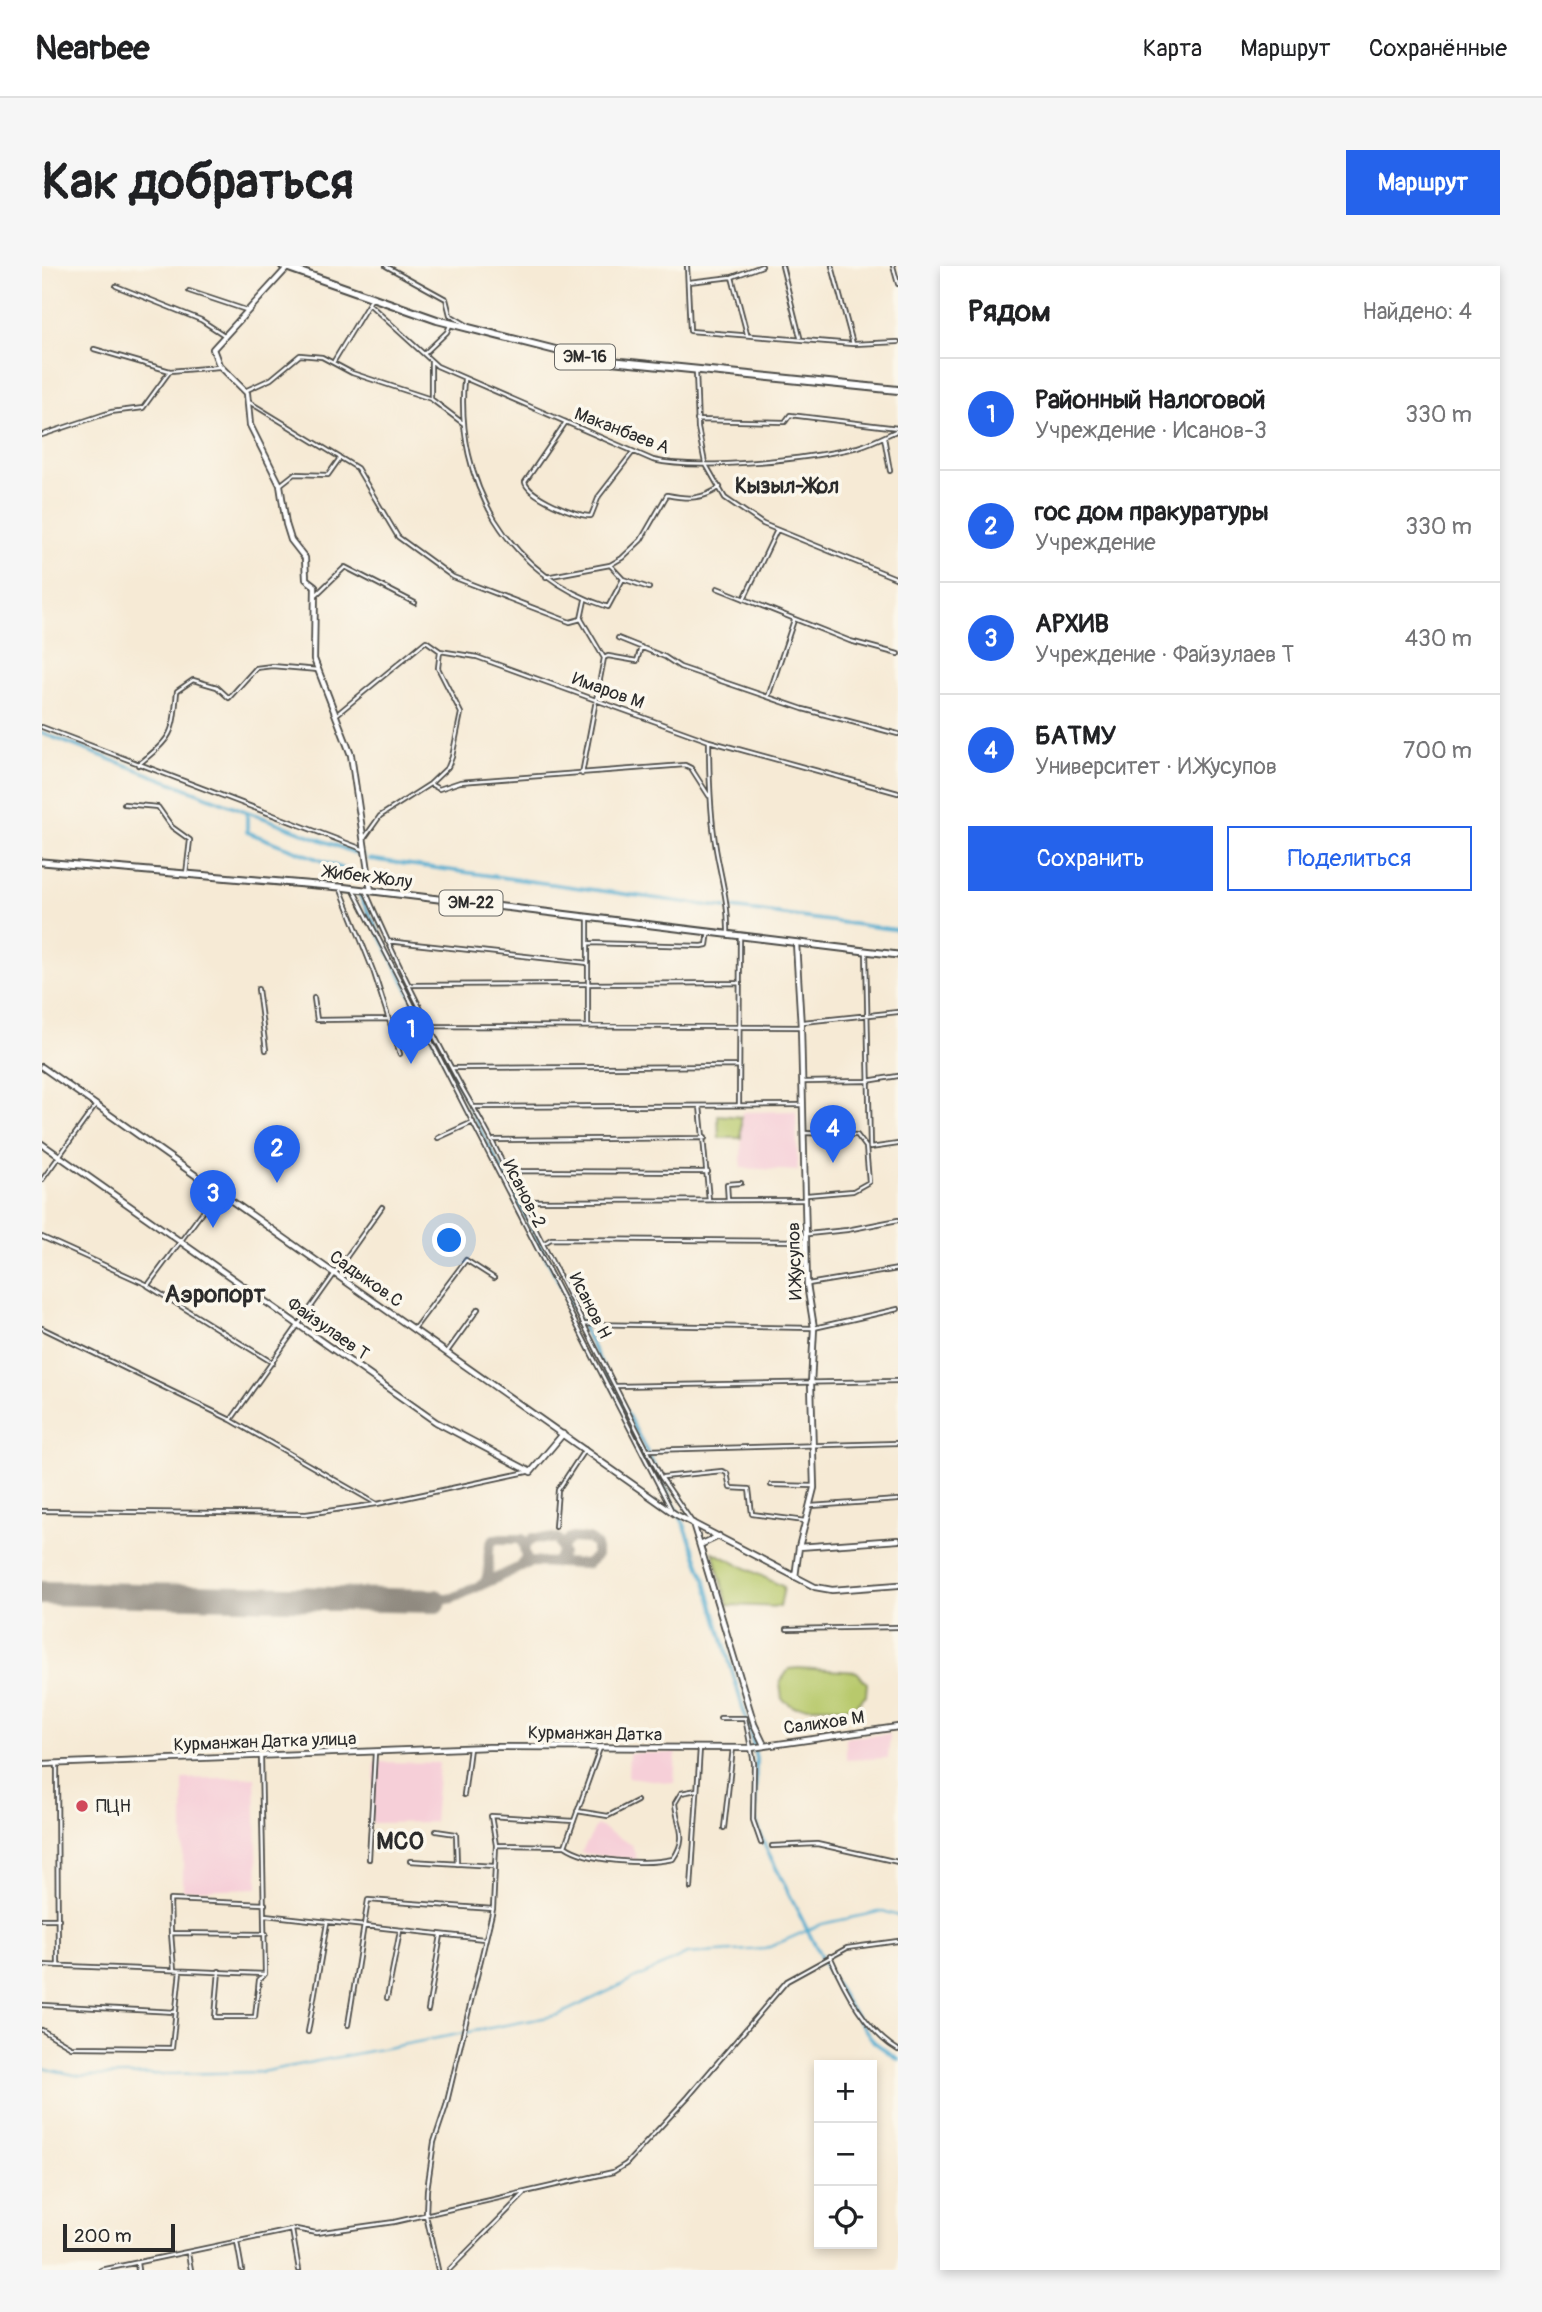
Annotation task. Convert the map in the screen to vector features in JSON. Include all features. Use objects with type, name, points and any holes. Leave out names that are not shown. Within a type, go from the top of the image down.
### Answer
[{"type":"highway","name":"ЭМ-16","points":[[285,267],[371,301],[592,359],[825,380],[898,390]]},
{"type":"main road","name":"Жибек Жолу","points":[[42,862],[353,888],[898,956]]},
{"type":"street","points":[[386,266],[446,299],[450,315],[470,327]]},
{"type":"street","points":[[687,266],[690,331],[853,344],[898,342]]},
{"type":"street","points":[[689,282],[732,276],[762,266]]},
{"type":"street","points":[[782,266],[800,339]]},
{"type":"street","points":[[832,266],[853,344]]},
{"type":"street","points":[[893,266],[898,284]]},
{"type":"street","points":[[285,267],[250,311],[213,349],[220,366],[255,408],[290,425],[363,474],[371,496],[398,537],[453,577],[570,622],[581,619]]},
{"type":"street","points":[[732,276],[747,334]]},
{"type":"street","points":[[116,286],[201,320],[224,335]]},
{"type":"street","points":[[189,291],[250,311]]},
{"type":"street","points":[[333,362],[371,301]]},
{"type":"street","name":"Маканбаев А","points":[[371,301],[431,361],[464,379],[671,464],[749,461],[835,452],[884,437],[898,429]]},
{"type":"street","points":[[424,355],[447,332],[451,323]]},
{"type":"street","points":[[94,349],[170,371],[220,366]]},
{"type":"street","points":[[368,890],[351,755],[314,659],[317,594],[315,586],[306,579],[305,558],[291,540],[280,485],[250,425],[247,390],[271,379],[300,355],[322,357],[352,373],[431,399],[466,424]]},
{"type":"street","points":[[431,361],[431,399]]},
{"type":"street","points":[[696,370],[697,420],[705,463],[724,498],[741,512],[776,530],[898,579]]},
{"type":"street","points":[[42,435],[111,412],[143,408],[170,371]]},
{"type":"street","points":[[464,379],[472,473],[503,536],[546,577],[585,600],[608,607],[624,579]]},
{"type":"street","points":[[697,420],[785,422],[790,415],[898,429]]},
{"type":"street","points":[[566,422],[525,481],[529,491],[562,507],[591,516],[600,496],[634,451]]},
{"type":"street","points":[[884,437],[890,471]]},
{"type":"street","points":[[280,485],[294,474],[328,475],[340,458]]},
{"type":"street","points":[[546,577],[610,565],[640,540],[667,495],[689,500],[708,495],[720,487]]},
{"type":"street","points":[[744,599],[776,530]]},
{"type":"street","points":[[610,565],[624,579],[649,588]]},
{"type":"street","points":[[317,594],[345,567],[415,603]]},
{"type":"street","points":[[717,588],[794,619],[898,654]]},
{"type":"street","points":[[582,774],[604,659],[581,619],[585,600]]},
{"type":"street","points":[[768,696],[794,619]]},
{"type":"street","points":[[618,638],[681,667],[898,734]]},
{"type":"street","name":"Имаров М","points":[[336,715],[421,643],[431,643],[440,651],[477,657],[709,741],[898,793]]},
{"type":"street","points":[[604,659],[608,656],[637,661],[641,647]]},
{"type":"street","points":[[363,840],[380,816],[430,784],[447,767],[461,713],[438,668],[440,651]]},
{"type":"street","points":[[138,765],[169,740],[174,727],[177,691],[192,680],[217,687],[229,698],[257,668],[272,666],[318,670]]},
{"type":"street","points":[[42,727],[365,850]]},
{"type":"street","points":[[709,741],[709,796],[729,906],[728,934]]},
{"type":"street","points":[[430,784],[439,789],[460,782],[685,765],[691,768],[709,796]]},
{"type":"street","points":[[124,804],[158,807],[172,827],[190,840],[186,874]]},
{"type":"street","points":[[340,887],[400,1054]]},
{"type":"street","name":"Исанов-2","points":[[353,888],[674,1513]]},
{"type":"street","name":"Исанов Н","points":[[368,890],[387,940],[409,985],[472,1107],[494,1140],[506,1171],[662,1477],[690,1521],[700,1545],[754,1724],[764,1745]]},
{"type":"street","points":[[588,917],[588,1025]]},
{"type":"street","points":[[588,943],[702,946],[707,945],[709,932]]},
{"type":"street","points":[[739,1105],[740,935]]},
{"type":"street","points":[[387,940],[588,962]]},
{"type":"street","name":"И.Жусупов","points":[[795,1577],[799,1547],[814,1486],[811,1384],[814,1328],[807,1284],[807,1197],[796,943]]},
{"type":"street","points":[[522,1201],[807,1197],[853,1191],[869,1182],[866,951]]},
{"type":"street","points":[[409,985],[740,983]]},
{"type":"street","points":[[258,989],[266,1049]]},
{"type":"street","points":[[314,998],[317,1020],[388,1019]]},
{"type":"street","points":[[430,1026],[800,1025],[898,1012]]},
{"type":"street","points":[[452,1068],[739,1066]]},
{"type":"street","name":"Садыков.С","points":[[42,1067],[674,1513],[690,1521]]},
{"type":"street","points":[[802,1082],[867,1081],[898,1076]]},
{"type":"street","points":[[42,1180],[96,1105]]},
{"type":"street","points":[[472,1107],[803,1105]]},
{"type":"street","points":[[700,1106],[709,1200]]},
{"type":"street","points":[[438,1138],[473,1122]]},
{"type":"street","points":[[804,1133],[857,1135],[868,1147]]},
{"type":"street","points":[[494,1140],[705,1138]]},
{"type":"street","points":[[868,1147],[898,1143]]},
{"type":"street","name":"Файзулаев Т","points":[[42,1144],[436,1422],[531,1472]]},
{"type":"street","points":[[506,1171],[708,1172]]},
{"type":"street","points":[[727,1200],[727,1184],[741,1183]]},
{"type":"street","points":[[148,1286],[218,1191]]},
{"type":"street","points":[[232,1420],[382,1207]]},
{"type":"street","points":[[808,1234],[898,1220]]},
{"type":"street","points":[[42,1237],[148,1286],[273,1363]]},
{"type":"street","points":[[543,1244],[551,1239],[808,1241]]},
{"type":"street","points":[[413,1330],[466,1260],[494,1278]]},
{"type":"street","points":[[807,1284],[898,1269]]},
{"type":"street","points":[[447,1353],[478,1309]]},
{"type":"street","points":[[583,1324],[814,1328],[898,1310]]},
{"type":"street","points":[[42,1328],[232,1420],[377,1504]]},
{"type":"street","points":[[615,1386],[898,1381]]},
{"type":"street","points":[[42,1511],[306,1514],[377,1504],[531,1472],[563,1434]]},
{"type":"street","points":[[648,1450],[898,1443]]},
{"type":"street","points":[[555,1527],[558,1490],[585,1450]]},
{"type":"street","points":[[662,1477],[727,1473],[730,1488],[749,1489],[752,1514],[805,1521]]},
{"type":"street","points":[[771,1485],[814,1486]]},
{"type":"street","points":[[809,1507],[898,1500]]},
{"type":"street","points":[[690,1521],[823,1590],[898,1585]]},
{"type":"street","points":[[700,1545],[719,1536]]},
{"type":"street","points":[[799,1547],[898,1540]]},
{"type":"street","points":[[787,1629],[898,1627]]},
{"type":"street","points":[[720,1718],[745,1718],[754,1763],[753,1821],[761,1843]]},
{"type":"street","name":"Салихов М","points":[[752,1748],[898,1727]]},
{"type":"street","name":"Курманжан Датка","points":[[489,1747],[752,1748]]},
{"type":"street","name":"Курманжан Датка улица","points":[[42,1764],[489,1747]]},
{"type":"street","points":[[464,1796],[470,1748]]},
{"type":"street","points":[[565,1846],[600,1748]]},
{"type":"street","points":[[691,1888],[700,1748]]},
{"type":"street","points":[[724,1828],[733,1748]]},
{"type":"street","points":[[369,1859],[375,1752]]},
{"type":"street","points":[[219,1971],[215,2017],[255,2017],[259,1980],[265,1974],[266,1934],[261,1756]]},
{"type":"street","points":[[57,1763],[58,1965]]},
{"type":"street","points":[[496,1845],[565,1846],[582,1856],[658,1862],[673,1859],[678,1851],[683,1826],[675,1803],[681,1793],[697,1790]]},
{"type":"street","points":[[578,1811],[608,1816],[637,1801]]},
{"type":"street","points":[[438,2270],[426,2215],[434,2142],[464,2036],[493,1909],[496,1845],[491,1816],[574,1821]]},
{"type":"street","points":[[436,1830],[456,1834],[457,1864]]},
{"type":"street","points":[[772,1846],[817,1844],[898,1862]]},
{"type":"street","points":[[410,1861],[494,1867]]},
{"type":"street","points":[[174,1970],[170,1900],[265,1904]]},
{"type":"street","points":[[348,2025],[368,1900],[493,1909]]},
{"type":"street","points":[[265,1915],[484,1939]]},
{"type":"street","points":[[42,1919],[59,1919]]},
{"type":"street","points":[[308,2032],[327,1923]]},
{"type":"street","points":[[387,1998],[400,1931]]},
{"type":"street","points":[[172,1933],[266,1934]]},
{"type":"street","points":[[428,2010],[441,1935]]},
{"type":"street","points":[[101,2270],[294,2229],[316,2233],[426,2215],[613,2172],[626,2164],[787,1981],[847,1948],[898,1941]]},
{"type":"street","points":[[830,1956],[841,1981],[881,2040],[898,2050]]},
{"type":"street","points":[[42,1965],[265,1974]]},
{"type":"street","points":[[42,2030],[71,2046],[172,2048],[180,1970]]},
{"type":"street","points":[[42,2005],[175,2012]]},
{"type":"street","points":[[449,2270],[528,2191]]},
{"type":"street","points":[[294,2229],[299,2270]]},
{"type":"street","points":[[237,2242],[242,2270]]},
{"type":"street","points":[[188,2252],[191,2270]]},
{"type":"street","points":[[137,2263],[138,2270]]},
{"type":"shaded area","points":[[796,1111],[798,1171],[741,1168],[742,1112]]},
{"type":"shaded area","points":[[890,1734],[888,1758],[846,1760],[846,1737]]},
{"type":"shaded area","points":[[629,1753],[676,1753],[674,1783],[628,1777]]},
{"type":"shaded area","points":[[375,1762],[439,1763],[434,1822],[372,1823]]},
{"type":"shaded area","points":[[255,1777],[258,1888],[183,1890],[183,1779]]},
{"type":"shaded area","points":[[597,1825],[632,1845],[637,1860],[581,1853]]},
{"type":"green space","points":[[718,1115],[741,1117],[741,1138],[719,1138]]},
{"type":"green space","points":[[713,1552],[784,1587],[780,1607],[728,1605]]},
{"type":"green space","points":[[789,1669],[857,1672],[867,1683],[866,1695],[853,1707],[794,1707],[782,1699],[780,1682]]},
{"type":"waterway","points":[[42,733],[363,856]]},
{"type":"waterway","points":[[247,812],[247,832],[346,870]]},
{"type":"waterway","points":[[369,859],[726,908]]},
{"type":"waterway","points":[[359,894],[684,1524],[706,1582],[752,1739],[756,1759],[755,1820],[765,1846],[848,2005],[874,2042],[898,2059]]},
{"type":"waterway","points":[[732,908],[898,930]]},
{"type":"waterway","points":[[42,2068],[80,2076],[261,2072],[558,2015],[687,1954],[765,1949],[822,1924],[883,1911],[898,1916]]},
{"type":"taxiway","points":[[526,1545],[533,1538],[558,1539],[563,1553],[555,1563]]},
{"type":"taxiway","points":[[435,1601],[453,1598],[531,1562],[587,1564],[596,1556],[596,1545],[589,1539],[570,1538],[563,1546]]},
{"type":"taxiway","points":[[484,1583],[488,1572],[489,1549],[494,1539],[522,1539],[526,1557],[521,1565]]},
{"type":"runway","points":[[42,1593],[435,1601]]},
{"type":"place","name":"Районный Налоговой","points":[[411,1064]]},
{"type":"place","name":"БАТМУ","points":[[833,1163]]},
{"type":"place","name":"гос дом пракуратуры","points":[[277,1183]]},
{"type":"place","name":"АРХИВ","points":[[213,1228]]},
{"type":"place","name":"ПЦН","points":[[82,1806]]},
{"type":"district","name":"Кызыл-Жол","points":[[787,486]]},
{"type":"district","name":"Аэропорт","points":[[215,1294]]},
{"type":"district","name":"МСО","points":[[400,1841]]}]
